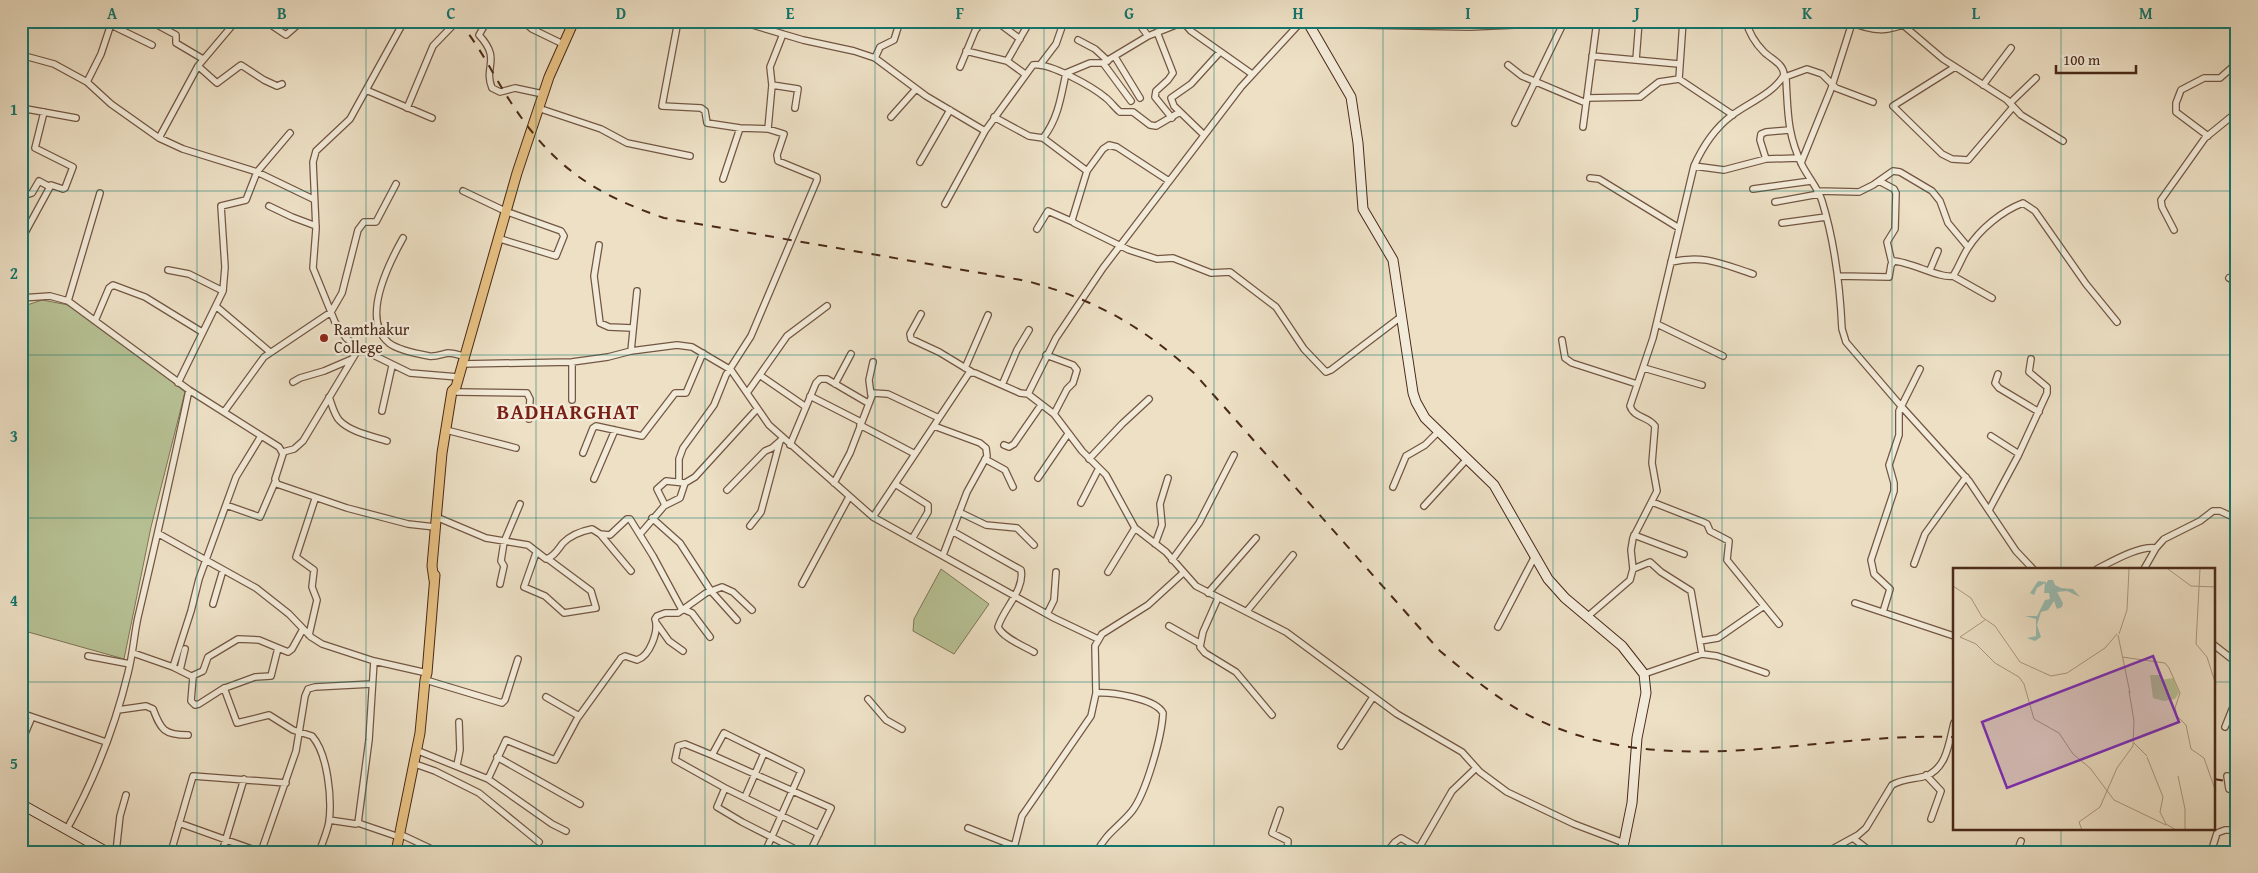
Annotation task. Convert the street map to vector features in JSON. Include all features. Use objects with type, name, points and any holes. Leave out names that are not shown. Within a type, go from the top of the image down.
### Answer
[{"type":"main road","points":[[396,852],[421,752],[434,580],[437,567],[450,431],[458,377],[505,211],[538,108],[574,21]]},
{"type":"main road","points":[[434,580],[432,566],[445,430],[452,391],[457,389]]},
{"type":"main road","points":[[400,852],[420,733],[425,680],[428,677]]},
{"type":"street","points":[[150,21],[176,35],[176,43],[203,59]]},
{"type":"street","points":[[160,138],[198,66],[236,21]]},
{"type":"street","points":[[265,21],[286,35],[302,21]]},
{"type":"street","points":[[408,108],[433,46],[457,21]]},
{"type":"street","points":[[487,21],[479,34],[489,47],[492,55],[490,82],[492,88],[500,92],[515,88],[543,94]]},
{"type":"street","points":[[523,21],[532,29],[563,44]]},
{"type":"street","points":[[640,534],[664,506],[680,498],[682,483],[681,452],[714,405],[726,375],[731,370],[751,336],[818,179],[778,161],[777,155],[784,134],[768,129],[740,128],[707,123],[705,111],[701,108],[662,106],[678,21]]},
{"type":"street","points":[[739,21],[754,23],[783,34],[830,47],[861,52],[875,58],[916,89],[984,131]]},
{"type":"street","points":[[771,30],[777,21]]},
{"type":"street","points":[[875,58],[880,47],[894,40],[900,21]]},
{"type":"street","points":[[960,67],[975,31],[982,21]]},
{"type":"street","points":[[996,21],[1020,39]]},
{"type":"street","points":[[1007,61],[1030,21]]},
{"type":"street","points":[[1040,64],[1056,44],[1064,21]]},
{"type":"street","points":[[1137,21],[1148,36]]},
{"type":"street","points":[[1028,394],[1046,355],[1070,316],[1120,246],[1252,74],[1306,22],[1470,27],[1599,21],[1592,56],[1583,127]]},
{"type":"street","points":[[1636,60],[1639,21]]},
{"type":"street","points":[[1679,79],[1683,21]]},
{"type":"street","points":[[1746,21],[1755,42],[1781,66],[1785,76],[1789,130],[1800,161],[1818,192],[1835,252],[1842,330],[1846,342],[1966,477],[2016,551],[2032,568]]},
{"type":"street","points":[[1066,74],[1090,63],[1106,62],[1148,36],[1180,22],[1252,74]]},
{"type":"street","points":[[921,314],[910,334],[911,339],[939,352],[972,372],[1024,395],[1028,394],[1054,414],[1068,434],[1111,481],[1135,528],[1172,560],[1196,586],[1286,632],[1405,720],[1462,752],[1487,778],[1507,792],[1623,847],[1632,803],[1637,738],[1646,693],[1644,674],[1622,646],[1555,587],[1534,556],[1498,491],[1425,418],[1416,402],[1393,260],[1363,209],[1358,143],[1351,98],[1306,22]]},
{"type":"street","points":[[1800,161],[1832,85],[1854,22],[1879,30],[1906,23],[1955,67],[2012,105],[2024,118],[2063,141]]},
{"type":"street","points":[[87,82],[102,54],[111,23],[152,45]]},
{"type":"street","points":[[403,23],[350,118],[316,151],[313,162],[313,199],[316,226],[313,268],[331,312],[344,335],[359,348],[392,366],[410,373],[458,377]]},
{"type":"street","points":[[1515,123],[1563,24]]},
{"type":"street","points":[[1157,32],[1172,73],[1168,80],[1156,91],[1155,97],[1172,118]]},
{"type":"street","points":[[768,129],[772,85],[770,68],[783,34]]},
{"type":"street","points":[[1078,40],[1095,49],[1106,62],[1131,101]]},
{"type":"street","points":[[1983,85],[2010,48]]},
{"type":"street","points":[[966,50],[1007,61],[1025,74]]},
{"type":"street","points":[[1204,136],[1171,101],[1172,96],[1191,84],[1220,52]]},
{"type":"street","points":[[21,56],[54,64],[87,82],[111,104],[160,138],[183,149],[257,172],[313,199]]},
{"type":"street","points":[[1592,56],[1679,64]]},
{"type":"street","points":[[1115,57],[1140,98]]},
{"type":"street","points":[[198,66],[217,82],[241,64],[267,82],[277,86],[282,84]]},
{"type":"street","points":[[945,204],[984,131],[1031,66],[1040,64],[1066,74],[1106,98],[1120,112],[1133,112],[1150,125],[1162,124],[1180,112]]},
{"type":"street","points":[[2208,136],[2176,112],[2178,94],[2181,90],[2204,78],[2220,78],[2237,64]]},
{"type":"street","points":[[1508,66],[1522,76],[1587,100],[1640,97],[1659,82],[1679,79],[1733,115]]},
{"type":"street","points":[[1955,67],[1893,106],[1942,154],[1952,159],[1968,160],[2036,78]]},
{"type":"street","points":[[1587,617],[1626,586],[1630,580],[1633,569],[1632,544],[1634,535],[1657,491],[1652,463],[1656,428],[1653,422],[1635,414],[1630,409],[1630,402],[1644,368],[1657,324],[1694,166],[1707,141],[1733,115],[1773,88],[1785,76],[1807,69],[1822,74],[1832,85],[1873,102]]},
{"type":"street","points":[[1043,138],[1053,122],[1060,104],[1066,74]]},
{"type":"street","points":[[772,85],[798,89],[795,108]]},
{"type":"street","points":[[890,117],[916,89]]},
{"type":"street","points":[[366,90],[432,118]]},
{"type":"street","points":[[21,108],[76,118]]},
{"type":"street","points":[[538,108],[601,129],[628,143],[690,156]]},
{"type":"street","points":[[920,162],[950,110]]},
{"type":"street","points":[[21,193],[26,195],[32,193],[39,181],[50,187],[53,185],[64,188],[74,167],[35,148],[44,112]]},
{"type":"street","points":[[2174,230],[2162,207],[2161,200],[2208,136],[2236,115]]},
{"type":"street","points":[[994,117],[1029,136],[1043,138],[1087,171]]},
{"type":"street","points":[[723,178],[740,128]]},
{"type":"street","points":[[1766,159],[1760,140],[1761,134],[1789,130]]},
{"type":"street","points":[[178,383],[202,332],[217,307],[223,291],[225,267],[220,206],[246,200],[257,172],[290,133]]},
{"type":"street","points":[[1073,222],[1087,171],[1103,149],[1109,145],[1117,147],[1169,181]]},
{"type":"street","points":[[1694,166],[1724,170],[1766,159],[1800,161]]},
{"type":"street","points":[[1775,202],[1818,192],[1859,192],[1893,172],[1900,172],[1932,191],[1940,201],[1948,224],[1968,247]]},
{"type":"street","points":[[1590,178],[1598,179],[1678,228]]},
{"type":"street","points":[[1752,189],[1811,181]]},
{"type":"street","points":[[1838,276],[1889,277],[1892,263],[1887,242],[1895,229],[1896,193],[1894,189],[1879,181]]},
{"type":"street","points":[[224,412],[250,374],[270,352],[331,312],[342,294],[358,230],[364,222],[376,222],[396,184]]},
{"type":"street","points":[[21,240],[50,187]]},
{"type":"street","points":[[463,191],[505,211],[561,231],[564,236],[556,256],[497,238]]},
{"type":"street","points":[[68,301],[100,193]]},
{"type":"street","points":[[1892,263],[1899,261],[1930,270],[1948,278],[1953,276],[1968,247],[1981,232],[1995,220],[2023,203],[2035,211],[2086,284],[2117,322]]},
{"type":"street","points":[[269,206],[316,226]]},
{"type":"street","points":[[1037,229],[1048,211],[1120,246],[1157,259],[1173,258],[1211,273],[1230,272],[1276,307],[1304,349],[1326,372],[1402,316]]},
{"type":"street","points":[[1782,223],[1826,217]]},
{"type":"street","points":[[403,238],[388,266],[378,296],[378,320],[384,336],[395,346],[429,356],[450,353],[462,360],[572,362],[608,357],[630,351],[683,345],[692,346],[731,370],[757,409],[782,440],[873,517],[1047,614],[1098,639]]},
{"type":"street","points":[[599,245],[594,280],[600,323],[609,327],[632,328]]},
{"type":"street","points":[[1930,270],[1938,251]]},
{"type":"street","points":[[1671,262],[1696,258],[1711,260],[1753,274]]},
{"type":"street","points":[[168,270],[189,274],[223,291]]},
{"type":"street","points":[[1953,276],[1992,298]]},
{"type":"street","points":[[2230,278],[2237,283]]},
{"type":"street","points":[[95,320],[113,284],[145,297],[202,332]]},
{"type":"street","points":[[630,351],[637,291]]},
{"type":"street","points":[[21,298],[50,296],[68,301],[178,383],[280,448],[283,452]]},
{"type":"street","points":[[747,393],[761,376],[787,336],[826,306]]},
{"type":"street","points":[[217,307],[270,352]]},
{"type":"street","points":[[965,368],[988,315]]},
{"type":"street","points":[[1657,324],[1723,356]]},
{"type":"street","points":[[1002,384],[1017,350],[1029,330]]},
{"type":"street","points":[[1562,340],[1565,358],[1572,363],[1637,384]]},
{"type":"street","points":[[283,452],[294,449],[303,441],[359,348]]},
{"type":"street","points":[[583,453],[594,427],[600,426],[642,436],[675,393],[686,393],[703,353]]},
{"type":"street","points":[[835,384],[851,354]]},
{"type":"street","points":[[1046,355],[1073,365],[1077,370],[1073,383],[1067,389],[1054,414]]},
{"type":"street","points":[[294,382],[300,378],[324,372],[352,359]]},
{"type":"street","points":[[1989,510],[2019,454],[2047,393],[2047,387],[2029,372],[2031,359]]},
{"type":"street","points":[[572,362],[572,400]]},
{"type":"street","points":[[834,483],[850,453],[871,395],[869,380],[873,362]]},
{"type":"street","points":[[382,411],[392,366]]},
{"type":"street","points":[[1644,368],[1702,385]]},
{"type":"street","points":[[1883,612],[1890,589],[1874,574],[1872,560],[1894,491],[1889,465],[1899,435],[1901,406],[1920,369]]},
{"type":"street","points":[[873,517],[967,376],[972,372]]},
{"type":"street","points":[[1998,374],[1995,382],[1999,388],[2039,412]]},
{"type":"street","points":[[761,376],[806,406]]},
{"type":"street","points":[[790,445],[810,396],[820,379],[835,384],[868,403]]},
{"type":"street","points":[[457,389],[527,393],[530,399],[529,419]]},
{"type":"street","points":[[68,828],[118,710],[133,653],[138,618],[159,534],[189,390]]},
{"type":"street","points":[[871,395],[877,392],[888,394],[939,418]]},
{"type":"street","points":[[810,396],[915,454]]},
{"type":"street","points":[[329,398],[336,416],[344,424],[366,435],[387,441]]},
{"type":"street","points":[[1090,459],[1122,424],[1149,399]]},
{"type":"street","points":[[1004,445],[1009,447],[1014,444],[1041,404]]},
{"type":"street","points":[[664,506],[658,486],[666,481],[682,483],[695,477],[757,409]]},
{"type":"street","points":[[934,426],[980,443],[986,448],[985,459],[959,512],[943,555]]},
{"type":"street","points":[[594,479],[615,430]]},
{"type":"street","points":[[450,431],[516,448]]},
{"type":"street","points":[[1394,487],[1404,459],[1408,454],[1425,445],[1438,432]]},
{"type":"street","points":[[1038,478],[1068,434]]},
{"type":"street","points":[[173,667],[206,559],[226,505],[244,462],[261,436]]},
{"type":"street","points":[[1991,436],[2019,454]]},
{"type":"street","points":[[728,490],[765,451],[782,440]]},
{"type":"street","points":[[750,526],[761,512],[782,440]]},
{"type":"street","points":[[226,505],[260,517],[275,482],[283,452]]},
{"type":"street","points":[[1172,560],[1199,523],[1234,455]]},
{"type":"street","points":[[985,459],[1005,470],[1013,487]]},
{"type":"street","points":[[1424,506],[1467,459]]},
{"type":"street","points":[[1081,503],[1099,468]]},
{"type":"street","points":[[1914,564],[1925,534],[1966,477]]},
{"type":"street","points":[[1155,544],[1162,525],[1160,504],[1168,478]]},
{"type":"street","points":[[275,482],[315,499],[405,524],[435,528]]},
{"type":"street","points":[[895,484],[928,505],[928,512],[912,539]]},
{"type":"street","points":[[802,584],[849,497]]},
{"type":"street","points":[[309,635],[317,600],[312,587],[314,570],[296,557],[315,499]]},
{"type":"street","points":[[1652,502],[1708,524],[1710,531],[1729,541],[1727,560],[1779,624]]},
{"type":"street","points":[[500,584],[504,566],[501,561],[504,542],[520,504]]},
{"type":"street","points":[[2145,568],[2156,548],[2164,539],[2200,521],[2213,511],[2220,511],[2237,519]]},
{"type":"street","points":[[959,512],[986,525],[1017,528],[1034,545]]},
{"type":"street","points":[[441,518],[481,536],[504,542],[528,545],[534,548],[536,552],[591,591],[596,608],[564,613],[545,596],[524,587],[536,552]]},
{"type":"street","points":[[652,518],[680,543],[711,590],[737,620]]},
{"type":"street","points":[[600,534],[611,534],[628,519],[632,520],[682,609],[692,613],[710,637]]},
{"type":"street","points":[[1108,572],[1135,528]]},
{"type":"street","points":[[548,559],[564,542],[584,531],[592,529],[600,534],[631,571]]},
{"type":"street","points":[[952,531],[1021,570],[1022,578],[998,627],[999,631],[1034,652]]},
{"type":"street","points":[[159,534],[206,559],[267,596],[289,614],[309,635],[322,644],[428,677],[502,703],[505,700],[518,659]]},
{"type":"street","points":[[1634,535],[1684,554]]},
{"type":"street","points":[[1208,593],[1256,538]]},
{"type":"street","points":[[2099,568],[2145,548],[2156,548]]},
{"type":"street","points":[[1247,612],[1293,555]]},
{"type":"street","points":[[1498,627],[1534,556]]},
{"type":"street","points":[[1633,569],[1650,562],[1665,575],[1689,588],[1693,595],[1702,654]]},
{"type":"street","points":[[213,604],[224,570]]},
{"type":"street","points":[[1047,614],[1054,600],[1056,572]]},
{"type":"street","points":[[968,828],[1013,849],[1022,816],[1088,722],[1096,692],[1096,646],[1098,639],[1102,634],[1152,602],[1183,573]]},
{"type":"street","points":[[683,650],[669,641],[657,624],[655,619],[660,614],[676,614],[711,590],[722,587],[748,604],[752,610]]},
{"type":"street","points":[[1218,598],[1199,643],[1201,650],[1236,672],[1272,715]]},
{"type":"street","points":[[1855,603],[1953,636]]},
{"type":"street","points":[[1700,641],[1718,638],[1764,606]]},
{"type":"street","points":[[488,779],[502,745],[508,740],[550,760],[555,760],[579,716],[623,656],[637,660],[644,656],[656,631],[657,624]]},
{"type":"street","points":[[1170,626],[1199,643]]},
{"type":"street","points":[[192,676],[204,671],[206,660],[212,653],[238,639],[259,640],[286,652],[290,651],[303,629]]},
{"type":"street","points":[[2216,647],[2237,663]]},
{"type":"street","points":[[133,653],[192,676],[194,680],[191,701],[194,705],[199,704],[223,688],[255,677],[271,676],[278,648]]},
{"type":"street","points":[[180,670],[185,649]]},
{"type":"street","points":[[1644,674],[1702,654],[1717,656],[1766,673]]},
{"type":"street","points":[[88,656],[130,664]]},
{"type":"street","points":[[358,823],[369,740],[374,661]]},
{"type":"street","points":[[179,823],[260,852],[286,783],[308,689],[372,684]]},
{"type":"street","points":[[225,688],[237,723],[269,715],[299,732],[312,736],[322,754],[328,783],[329,820],[319,852]]},
{"type":"street","points":[[1096,692],[1126,695],[1157,707],[1163,713],[1154,757],[1138,802],[1128,816],[1105,838],[1097,852]]},
{"type":"street","points":[[546,697],[579,716]]},
{"type":"street","points":[[1342,746],[1373,697]]},
{"type":"street","points":[[2225,728],[2237,697]]},
{"type":"street","points":[[868,699],[886,720],[902,729]]},
{"type":"street","points":[[118,710],[146,706],[153,709],[157,723],[166,731],[178,735],[188,735]]},
{"type":"street","points":[[21,713],[106,742]]},
{"type":"street","points":[[21,743],[32,717]]},
{"type":"street","points":[[457,765],[460,744],[459,722]]},
{"type":"street","points":[[1827,852],[1853,838],[1866,828],[1892,785],[1926,775],[1938,768],[1944,758],[1953,726]]},
{"type":"street","points":[[712,755],[724,732],[801,771],[766,852]]},
{"type":"street","points":[[810,852],[819,834],[831,808],[685,744],[678,746],[675,760],[725,788],[819,834]]},
{"type":"street","points":[[421,752],[488,779],[552,824],[566,831]]},
{"type":"street","points":[[745,797],[764,753]]},
{"type":"street","points":[[497,758],[555,792],[580,804]]},
{"type":"street","points":[[418,765],[435,771],[479,793],[539,842]]},
{"type":"street","points":[[1419,848],[1452,792],[1478,770]]},
{"type":"street","points":[[1926,775],[1941,791],[1932,819]]},
{"type":"street","points":[[171,852],[192,776],[244,778],[286,783]]},
{"type":"street","points":[[2237,778],[2227,776],[2229,789],[2237,791]]},
{"type":"street","points":[[222,852],[244,778]]},
{"type":"street","points":[[725,788],[717,807],[742,822],[802,852]]},
{"type":"street","points":[[116,852],[119,825],[126,795]]},
{"type":"street","points":[[21,804],[68,828],[106,852]]},
{"type":"street","points":[[1280,810],[1272,833],[1288,841],[1287,852]]},
{"type":"street","points":[[329,820],[358,823],[438,852]]},
{"type":"street","points":[[2211,852],[2217,833],[2224,830],[2237,830]]},
{"type":"street","points":[[1387,852],[1394,842],[1401,838],[1425,852]]},
{"type":"street","points":[[1853,838],[1871,852]]},
{"type":"street","points":[[2017,852],[2021,841]]},
{"type":"street","points":[[1906,852],[1923,852]]},
{"type":"green space","points":[[42,300],[79,307],[185,392],[151,527],[124,659],[21,630],[21,577],[25,563],[21,561],[21,307]]},
{"type":"green space","points":[[941,569],[989,604],[954,654],[913,631],[914,619]]},
{"type":"railway","points":[[458,21],[466,30],[510,101],[542,143],[576,175],[615,198],[664,218],[1027,281],[1052,288],[1097,306],[1137,328],[1195,374],[1440,651],[1496,695],[1532,717],[1583,737],[1635,748],[1688,751],[1740,750],[1900,737],[1953,737]]},
{"type":"railway","points":[[2216,779],[2237,783]]},
{"type":"place","name":"Ramthakur College","points":[[324,338]]},
{"type":"district","name":"BADHARGHAT","points":[[568,411]]}]
